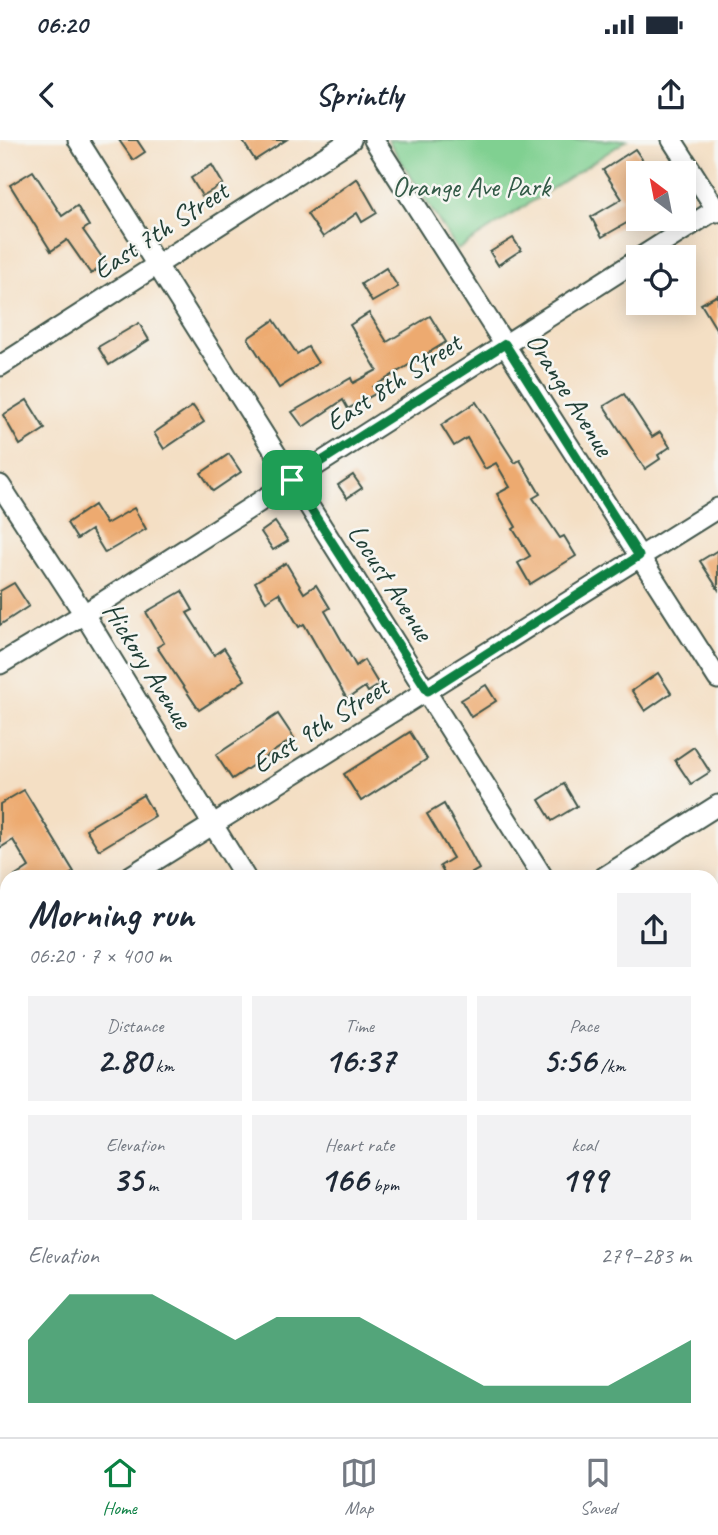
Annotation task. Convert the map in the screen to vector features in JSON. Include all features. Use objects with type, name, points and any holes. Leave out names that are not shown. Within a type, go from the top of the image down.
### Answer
[{"type":"street","name":"Locust Avenue","points":[[78,140],[539,870]]},
{"type":"street","name":"East 7th Street","points":[[0,366],[351,140]]},
{"type":"street","name":"Orange Avenue","points":[[374,140],[718,679]]},
{"type":"street","points":[[672,140],[717,210]]},
{"type":"street","name":"East 8th Street","points":[[661,245],[717,210]]},
{"type":"street","name":"East 8th Street","points":[[0,664],[84,614],[626,267]]},
{"type":"street","name":"Hickory Avenue","points":[[0,485],[84,614],[241,870]]},
{"type":"street","name":"East 9th Street","points":[[140,870],[718,508]]},
{"type":"street","points":[[615,870],[718,805]]},
{"type":"green space","name":"Orange Ave Park","points":[[388,140],[627,140],[457,250]]},
{"type":"building","points":[[119,140],[137,140],[145,152],[133,160]]},
{"type":"building","points":[[242,140],[286,140],[255,160]]},
{"type":"building","points":[[635,149],[643,161],[626,161],[626,223],[602,237],[591,217],[622,199],[603,170]]},
{"type":"building","points":[[212,165],[223,184],[202,196],[191,178]]},
{"type":"building","points":[[33,171],[62,216],[77,206],[89,226],[83,230],[106,263],[91,274],[67,240],[51,251],[10,185]]},
{"type":"building","points":[[357,178],[377,213],[362,222],[357,213],[323,237],[307,214]]},
{"type":"building","points":[[513,238],[521,250],[498,265],[490,252]]},
{"type":"building","points":[[386,268],[398,287],[372,302],[361,284]]},
{"type":"building","points":[[718,295],[718,332],[701,304]]},
{"type":"building","points":[[369,313],[387,342],[430,316],[446,342],[373,387],[377,393],[348,409],[343,400],[303,427],[292,412],[351,378],[353,383],[377,370],[350,325]]},
{"type":"building","points":[[274,320],[297,354],[308,347],[318,363],[279,388],[248,338]]},
{"type":"building","points":[[139,323],[149,340],[109,365],[98,347]]},
{"type":"building","points":[[624,394],[652,437],[660,432],[670,447],[658,455],[660,459],[645,469],[604,406]]},
{"type":"building","points":[[27,400],[45,429],[20,445],[3,415]]},
{"type":"building","points":[[476,402],[515,463],[520,460],[540,494],[533,498],[560,538],[564,536],[576,556],[530,584],[518,563],[530,556],[513,529],[516,527],[497,494],[510,487],[496,463],[485,469],[467,438],[454,446],[441,425]]},
{"type":"building","points":[[193,406],[204,422],[164,449],[154,433]]},
{"type":"building","points":[[229,454],[241,472],[213,491],[201,473]]},
{"type":"building","points":[[353,475],[362,488],[347,498],[338,485]]},
{"type":"building","points":[[94,505],[106,524],[134,508],[146,529],[105,553],[91,530],[77,539],[67,523]]},
{"type":"building","points":[[275,522],[288,541],[273,550],[261,532]]},
{"type":"building","points":[[718,550],[718,589],[700,561]]},
{"type":"building","points":[[286,563],[304,593],[316,585],[330,608],[325,611],[356,666],[364,660],[379,685],[368,692],[365,687],[347,699],[304,624],[299,627],[279,593],[266,601],[255,582]]},
{"type":"building","points":[[14,583],[29,606],[0,625],[0,591]]},
{"type":"building","points":[[182,591],[193,610],[187,613],[214,655],[224,648],[245,680],[199,710],[157,647],[164,643],[146,612]]},
{"type":"building","points":[[658,673],[671,693],[645,711],[632,691]]},
{"type":"building","points":[[486,685],[496,701],[471,717],[461,700]]},
{"type":"building","points":[[278,714],[294,738],[232,779],[216,755]]},
{"type":"building","points":[[410,732],[427,759],[361,801],[344,774]]},
{"type":"building","points":[[694,747],[710,772],[691,784],[675,760]]},
{"type":"building","points":[[564,784],[577,806],[552,821],[539,800]]},
{"type":"building","points":[[24,790],[73,870],[24,870],[29,867],[13,840],[0,848],[0,804]]},
{"type":"building","points":[[143,795],[155,816],[99,850],[86,829]]},
{"type":"building","points":[[444,804],[479,869],[442,870],[440,866],[453,858],[427,814]]},
{"type":"route","points":[[505,344],[639,556],[428,691],[292,480],[505,344]]}]
